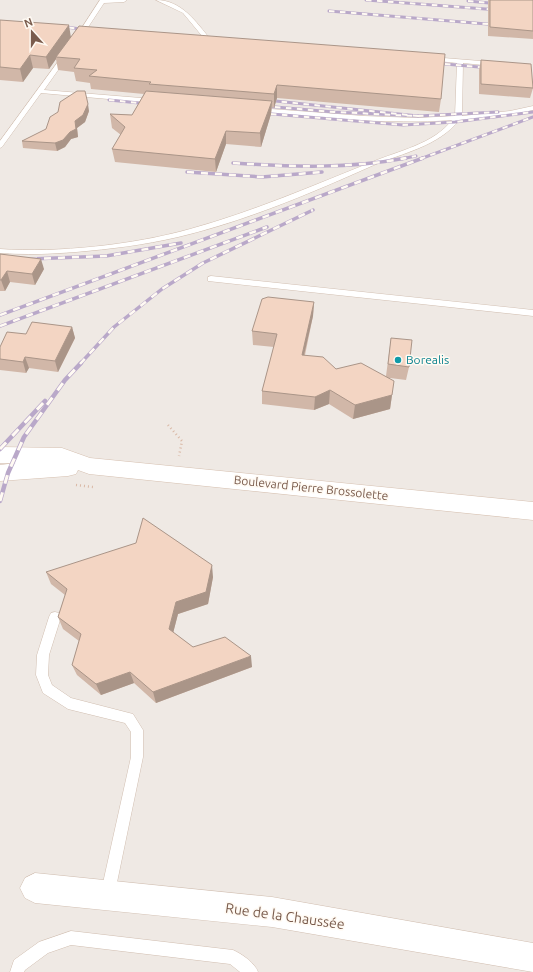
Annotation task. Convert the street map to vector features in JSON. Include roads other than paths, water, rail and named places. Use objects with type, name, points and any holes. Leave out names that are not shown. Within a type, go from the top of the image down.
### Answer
[{"type":"main road","name":"Boulevard Pierre Brossolette","points":[[0,455],[62,456],[89,466]]},
{"type":"main road","name":"Boulevard Pierre Brossolette","points":[[0,473],[58,470],[89,466],[533,511]]},
{"type":"street","name":"Rue de la Chaussée","points":[[35,888],[272,912],[533,958]]},
{"type":"lane","points":[[75,43],[103,0],[124,0]]},
{"type":"lane","points":[[159,0],[186,12],[209,41],[220,44]]},
{"type":"lane","points":[[0,146],[70,49]]},
{"type":"lane","points":[[421,58],[497,64]]},
{"type":"lane","points":[[0,250],[41,251],[110,247],[191,231],[304,192],[404,151],[443,134],[459,115],[460,61]]},
{"type":"lane","points":[[40,91],[159,101]]},
{"type":"lane","points":[[254,109],[388,121],[488,116],[533,108]]},
{"type":"lane","points":[[211,279],[533,313]]},
{"type":"lane","points":[[55,617],[43,655],[42,675],[47,689],[68,703],[129,718],[137,730],[138,757],[108,895]]},
{"type":"lane","points":[[17,972],[18,965],[44,947],[71,938],[232,957],[251,972]]},
{"type":"railway","points":[[366,0],[499,10]]},
{"type":"railway","points":[[468,1],[500,4]]},
{"type":"railway","points":[[329,11],[499,25]]},
{"type":"railway","points":[[58,26],[88,30]]},
{"type":"railway","points":[[434,63],[490,68]]},
{"type":"railway","points":[[109,100],[149,104]]},
{"type":"railway","points":[[266,100],[418,116]]},
{"type":"railway","points":[[264,106],[334,112],[418,116]]},
{"type":"railway","points":[[418,116],[498,112]]},
{"type":"railway","points":[[260,113],[403,125],[455,122],[533,112]]},
{"type":"railway","points":[[420,159],[533,117]]},
{"type":"railway","points":[[406,158],[416,156]]},
{"type":"railway","points":[[233,163],[320,166],[385,162],[406,158]]},
{"type":"railway","points":[[401,159],[406,158]]},
{"type":"railway","points":[[0,315],[423,158]]},
{"type":"railway","points":[[187,172],[262,177],[322,172]]},
{"type":"railway","points":[[80,364],[114,327],[162,289],[203,263],[313,210]]},
{"type":"railway","points":[[0,326],[267,227]]},
{"type":"railway","points":[[30,259],[106,256],[181,243]]},
{"type":"railway","points":[[0,501],[8,473],[24,437],[65,380],[81,363]]},
{"type":"railway","points":[[0,449],[45,401]]},
{"type":"place","name":"Borealis","points":[[398,360]]}]
